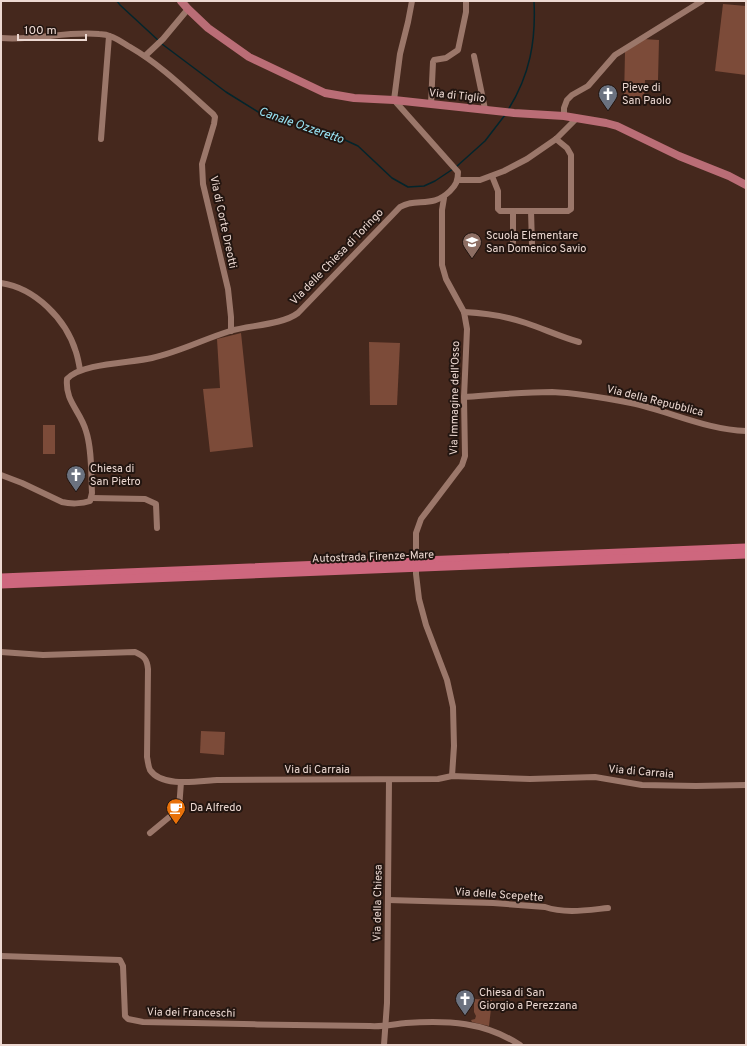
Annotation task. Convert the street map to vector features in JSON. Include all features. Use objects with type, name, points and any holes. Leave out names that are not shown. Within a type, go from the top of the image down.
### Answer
[{"type":"highway","name":"Autostrada Firenze-Mare","points":[[1,578],[746,548]]},
{"type":"highway","name":"Autostrada Firenze-Mare","points":[[1,584],[746,554]]},
{"type":"main road","name":"Via di Tiglio","points":[[181,1],[208,28],[249,57],[325,94],[514,113],[564,116],[606,123],[617,126],[679,156],[729,176],[746,185]]},
{"type":"street","points":[[412,1],[400,54],[394,100],[458,172],[456,186],[444,198]]},
{"type":"street","points":[[431,104],[433,62],[434,60],[446,58],[458,50],[466,12],[466,1]]},
{"type":"street","points":[[564,116],[564,108],[567,100],[572,95],[588,86],[615,55],[702,1]]},
{"type":"street","points":[[1,38],[17,40],[91,34],[109,36],[145,56],[163,39],[188,9]]},
{"type":"street","points":[[101,139],[109,36]]},
{"type":"street","name":"Via di Corte Dreotti","points":[[145,56],[162,69],[215,117],[202,164],[203,184],[228,290],[231,331]]},
{"type":"street","points":[[474,56],[485,110]]},
{"type":"street","points":[[458,180],[476,181],[492,176],[527,160],[556,139],[577,118]]},
{"type":"street","points":[[492,176],[498,190],[498,209],[500,211],[568,212],[571,209],[571,155],[567,148],[556,139]]},
{"type":"street","name":"Via delle Chiesa di Toringo","points":[[80,370],[153,358],[231,331],[293,317],[400,207],[437,201],[444,198]]},
{"type":"street","name":"Via Immagine dell'Osso","points":[[444,198],[442,210],[442,266],[446,279],[464,312],[467,329],[464,397],[466,456],[462,465],[420,518],[416,533],[415,553],[419,599],[426,625],[447,680],[453,707],[454,746],[452,776]]},
{"type":"street","points":[[513,211],[513,242]]},
{"type":"street","points":[[531,212],[532,244]]},
{"type":"street","points":[[1,283],[11,285],[28,293],[51,310],[67,331],[76,352],[80,370],[67,379],[67,386],[69,399],[83,422],[88,438],[92,498]]},
{"type":"street","points":[[464,312],[512,319],[560,337],[579,342]]},
{"type":"street","name":"Via della Repubblica","points":[[464,397],[552,392],[576,394],[632,404],[724,429],[746,431]]},
{"type":"street","points":[[1,475],[62,502],[87,502],[92,498],[145,499],[156,504],[157,528]]},
{"type":"street","name":"Via di Carraia","points":[[1,652],[43,654],[135,652],[142,655],[147,660],[148,669],[147,758],[150,769],[156,776],[170,781],[389,780],[438,779],[452,776],[530,779],[595,777],[650,785],[746,785]]},
{"type":"street","name":"Via della Chiesa","points":[[384,1045],[387,1003],[389,780]]},
{"type":"street","points":[[150,833],[179,809],[181,782]]},
{"type":"street","name":"Via delle Scepette","points":[[388,900],[493,903],[545,907],[552,910],[582,911],[608,908]]},
{"type":"street","name":"Via dei Franceschi","points":[[1,956],[120,960],[123,966],[125,1016],[128,1019],[143,1022],[385,1026]]},
{"type":"street","points":[[385,1026],[405,1023],[450,1022],[488,1028],[506,1036],[520,1045]]},
{"type":"shaded area","points":[[723,4],[746,6],[746,75],[715,71]]},
{"type":"shaded area","points":[[643,39],[659,40],[658,80],[645,80],[644,101],[624,99],[625,52]]},
{"type":"shaded area","points":[[241,333],[253,447],[210,452],[203,389],[220,388],[217,339]]},
{"type":"shaded area","points":[[369,342],[400,343],[397,405],[370,405]]},
{"type":"shaded area","points":[[43,425],[55,425],[55,454],[43,454]]},
{"type":"shaded area","points":[[201,731],[225,732],[224,755],[200,753]]},
{"type":"shaded area","points":[[474,999],[492,1000],[489,1026],[472,1022],[471,1020],[475,1019],[476,1016],[474,1012]]},
{"type":"waterway","name":"Canale Ozzeretto","points":[[117,1],[159,41]]},
{"type":"waterway","name":"Canale Ozzeretto","points":[[508,110],[522,84],[530,57],[534,30],[534,1]]},
{"type":"waterway","name":"Canale Ozzeretto","points":[[162,44],[226,92],[263,115],[322,131],[358,146],[392,178],[408,187],[424,186],[435,181],[453,169]]},
{"type":"waterway","name":"Canale Ozzeretto","points":[[456,167],[485,141],[505,115]]},
{"type":"place","name":"Pieve di San Paolo","points":[[608,111]]},
{"type":"place","name":"Scuola Elementare San Domenico Savio","points":[[472,259]]},
{"type":"place","name":"Chiesa di San Pietro","points":[[76,492]]},
{"type":"place","name":"Da Alfredo","points":[[176,825]]},
{"type":"place","name":"Chiesa di San Giorgio a Perezzana","points":[[465,1016]]}]
